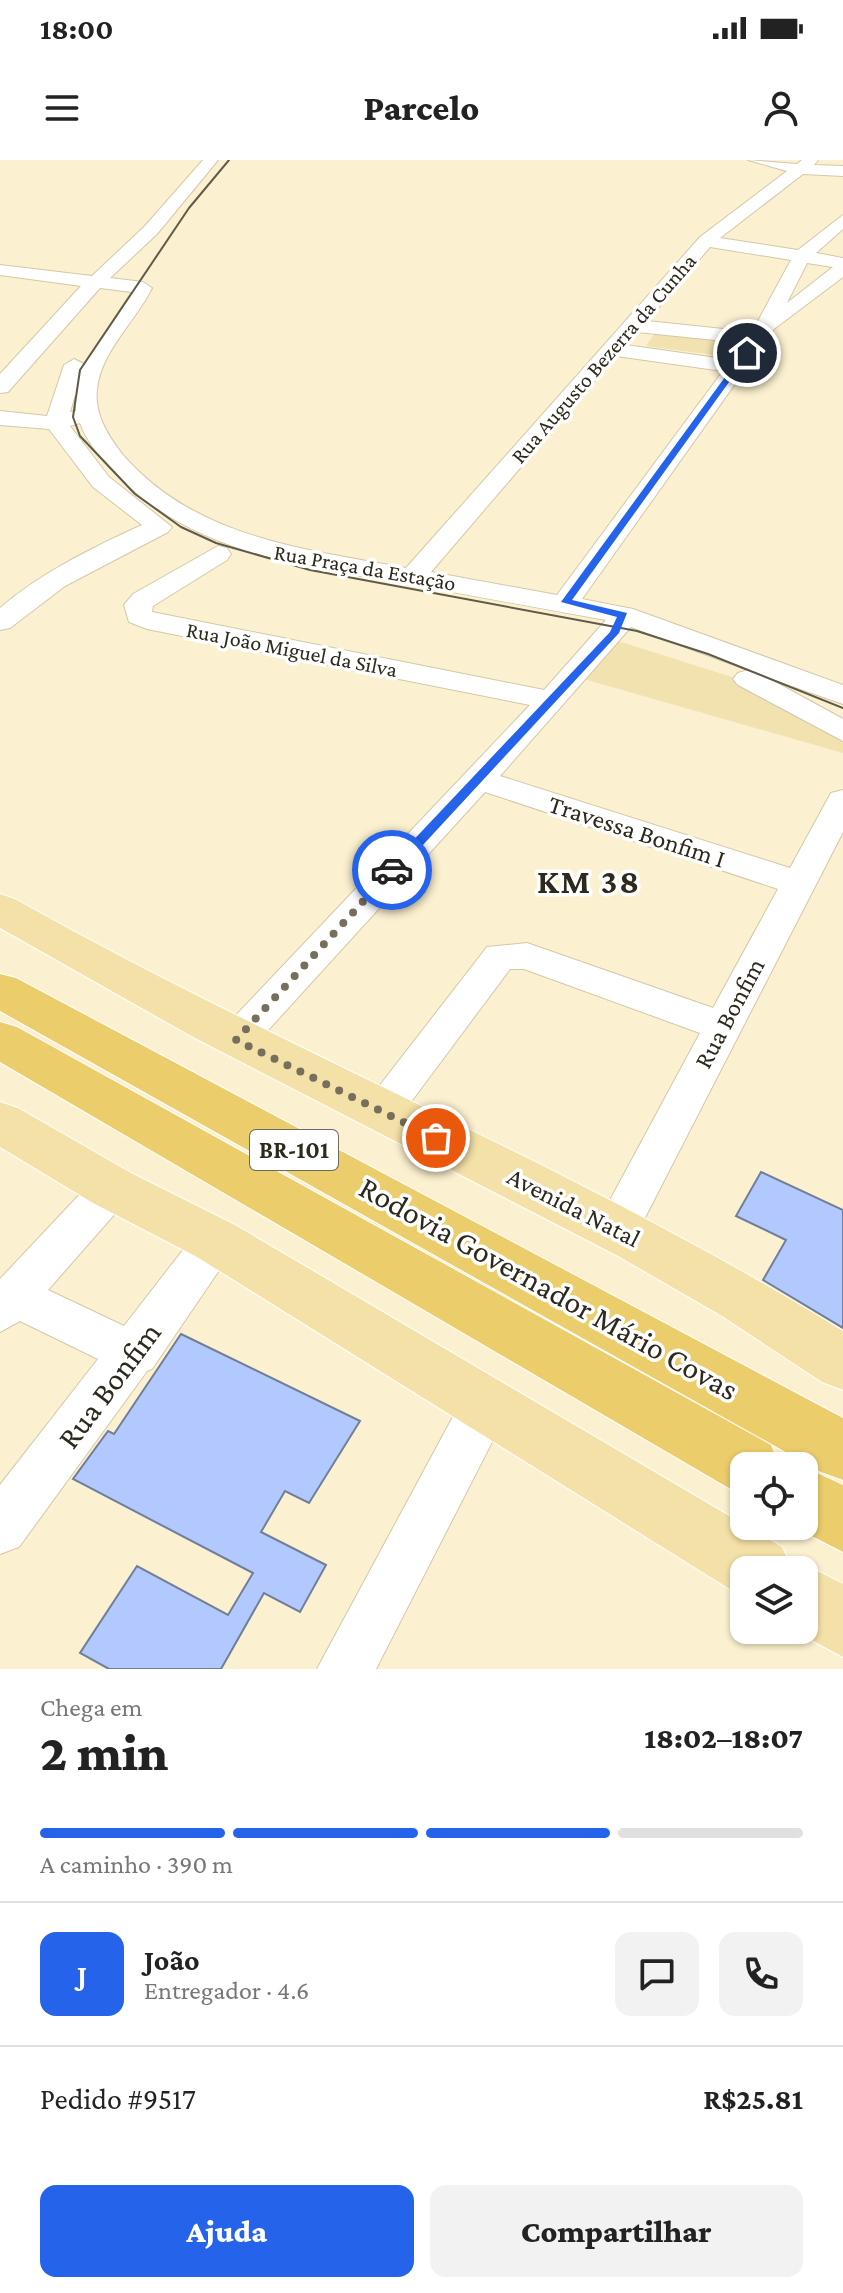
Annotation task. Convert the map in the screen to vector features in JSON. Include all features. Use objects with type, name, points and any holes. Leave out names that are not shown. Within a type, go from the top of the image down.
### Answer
[{"type":"highway","name":"Rodovia Governador Mário Covas","points":[[0,990],[165,1083],[658,1345],[843,1451]]},
{"type":"highway","name":"Rodovia Governador Mário Covas","points":[[0,1040],[730,1455]]},
{"type":"highway","points":[[818,1506],[843,1520]]},
{"type":"main road","name":"Avenida Natal","points":[[0,909],[236,1040],[617,1228],[774,1316],[843,1363]]},
{"type":"main road","points":[[0,1122],[112,1188],[216,1241],[736,1556]]},
{"type":"main road","points":[[818,1607],[843,1623]]},
{"type":"street","points":[[0,387],[110,283],[211,160]]},
{"type":"street","points":[[755,160],[843,171]]},
{"type":"street","name":"Rua Augusto Bezerra da Cunha","points":[[413,576],[609,349],[710,238],[805,164]]},
{"type":"street","points":[[566,602],[760,335],[805,253],[843,220]]},
{"type":"street","points":[[710,238],[843,262]]},
{"type":"street","points":[[631,325],[760,335],[843,262]]},
{"type":"street","points":[[0,270],[143,288],[97,356],[86,390],[87,415],[56,423],[0,418]]},
{"type":"street","points":[[56,423],[76,359],[124,297],[110,283]]},
{"type":"street","points":[[609,349],[736,367]]},
{"type":"street","name":"Rua Praça da Estação","points":[[87,415],[101,443],[134,478],[192,521],[258,547],[566,602],[731,670],[843,732]]},
{"type":"street","name":"Rua Praça da Estação","points":[[56,423],[101,482],[159,527],[221,556],[370,592],[618,624],[843,695]]},
{"type":"street","points":[[0,622],[17,606],[89,559],[159,527]]},
{"type":"street","name":"Rua João Miguel da Silva","points":[[221,556],[143,600],[138,605],[139,616],[162,624],[550,700]]},
{"type":"street","points":[[236,1040],[618,624]]},
{"type":"street","name":"Travessa Bonfim I","points":[[477,779],[798,883]]},
{"type":"street","name":"Rua Bonfim","points":[[617,1228],[843,800]]},
{"type":"street","points":[[381,1111],[500,956],[527,956],[721,1026]]},
{"type":"street","points":[[112,1188],[7,1304],[135,1354]]},
{"type":"street","name":"Rua Bonfim","points":[[0,1528],[135,1354],[216,1241]]},
{"type":"street","points":[[346,1669],[487,1403]]},
{"type":"shaded area","points":[[657,330],[730,340],[721,356],[646,346]]},
{"type":"shaded area","points":[[618,641],[738,679],[843,738],[843,753],[584,679]]},
{"type":"building","points":[[761,1172],[843,1210],[843,1328],[763,1280],[786,1240],[736,1216]]},
{"type":"building","points":[[181,1334],[360,1421],[309,1503],[285,1491],[261,1532],[326,1565],[300,1612],[264,1593],[221,1669],[109,1669],[80,1653],[137,1566],[228,1615],[253,1573],[73,1479],[108,1431],[114,1434]]},
{"type":"tram line","points":[[229,160],[189,208],[80,370],[73,417],[80,436],[135,494],[181,527],[216,543],[310,570],[637,631],[708,654],[843,708]]},
{"type":"way so far","points":[[392,870],[236,1040],[436,1138]]},
{"type":"district","name":"KM 38","points":[[589,881]]},
{"type":"route","points":[[392,870],[614,633],[623,615],[566,602],[747,353]]}]
